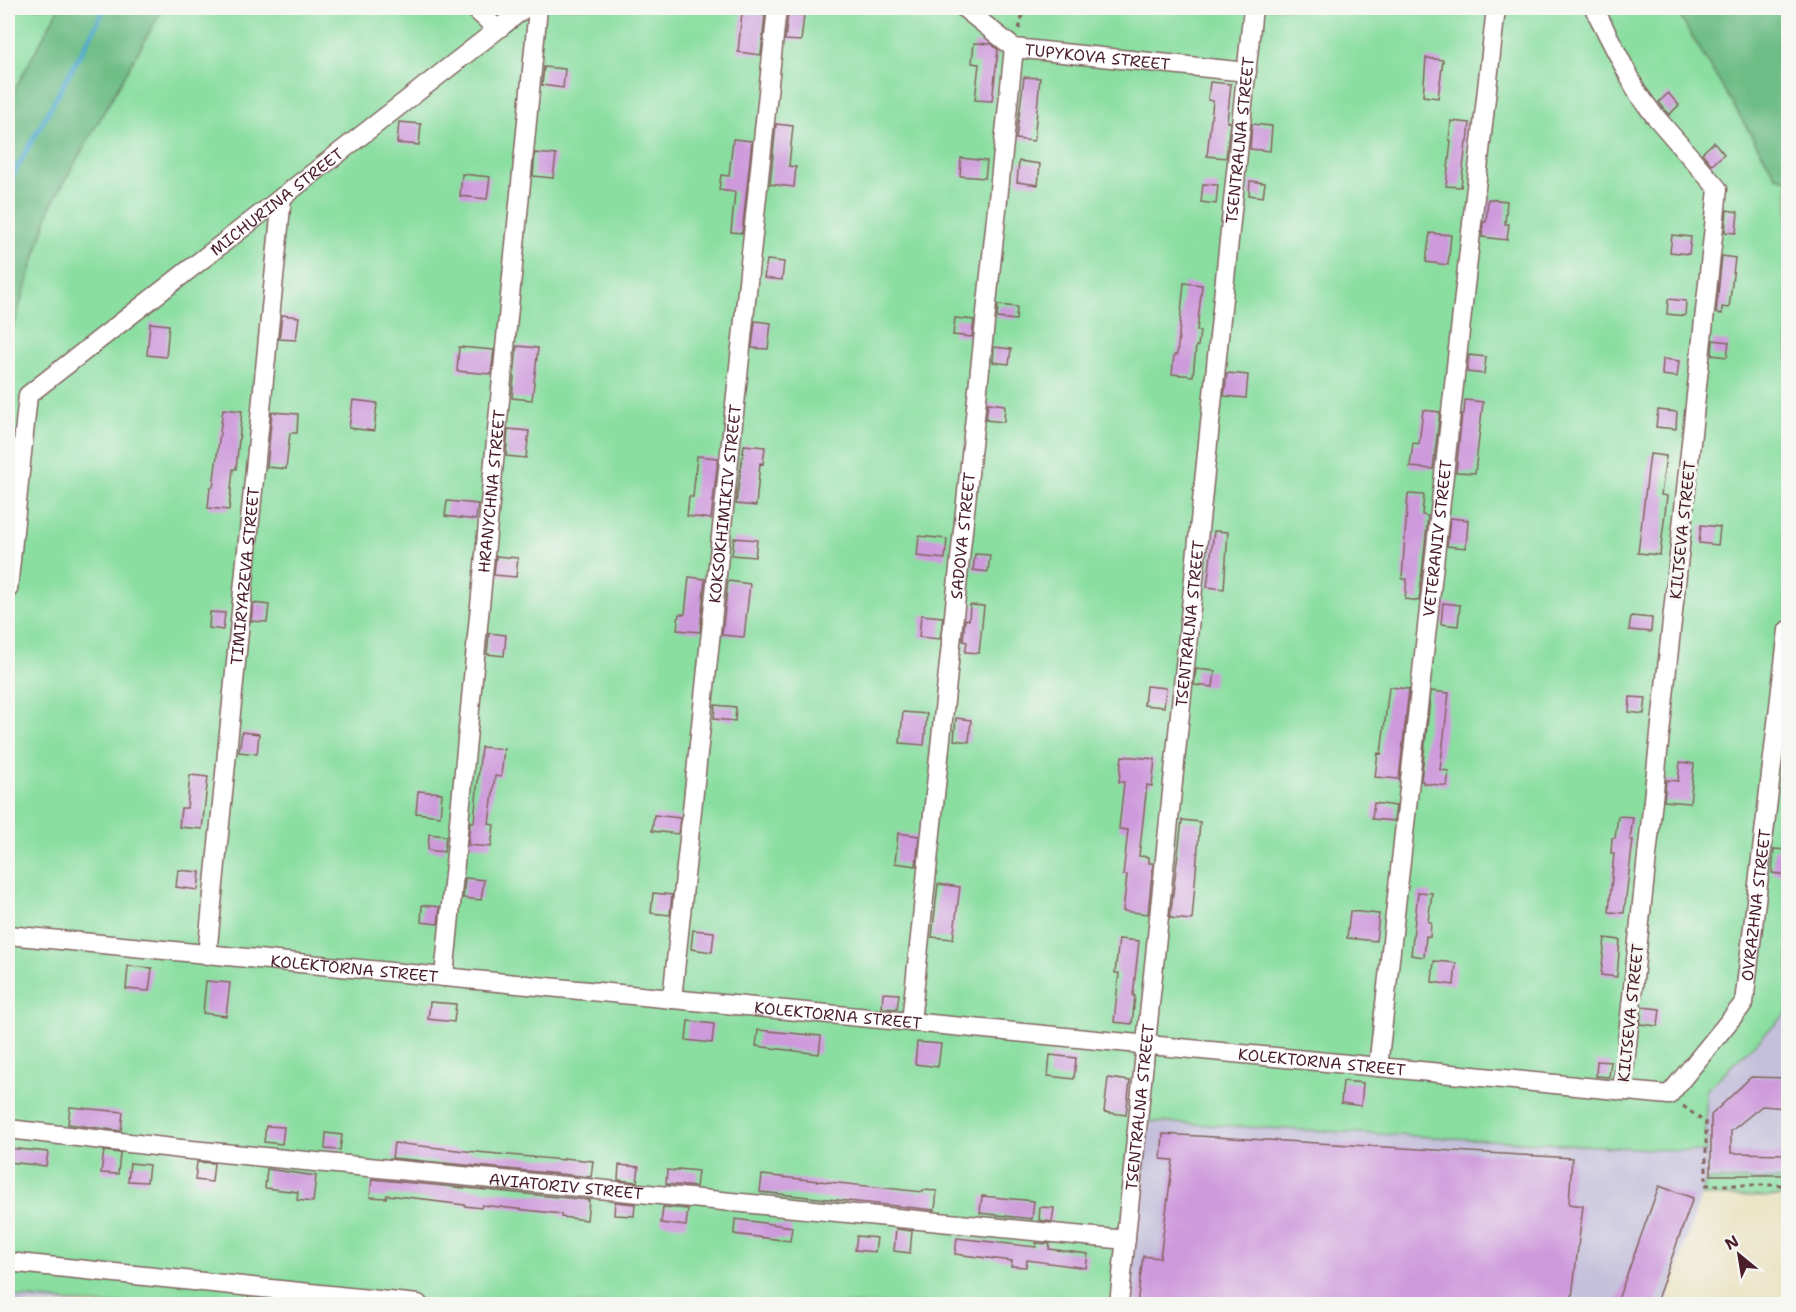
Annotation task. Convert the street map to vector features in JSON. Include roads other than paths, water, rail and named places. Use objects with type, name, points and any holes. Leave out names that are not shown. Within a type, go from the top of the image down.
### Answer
[{"type":"street","points":[[474,8],[497,29]]},
{"type":"street","name":"MICHURINA STREET","points":[[8,588],[28,394],[525,8]]},
{"type":"street","name":"HRANYCHNA STREET","points":[[444,977],[538,8]]},
{"type":"street","name":"KOKSOKHIMIKIV STREET","points":[[672,999],[777,8]]},
{"type":"street","name":"TUPYKOVA STREET","points":[[964,8],[1014,48],[1247,72]]},
{"type":"street","name":"TSENTRALNA STREET","points":[[1119,1305],[1253,8]]},
{"type":"street","name":"VETERANIV STREET","points":[[1378,1067],[1496,8]]},
{"type":"street","name":"KILTSEVA STREET","points":[[1594,8],[1637,92],[1718,189],[1622,1091]]},
{"type":"street","name":"SADOVA STREET","points":[[911,1022],[1014,48]]},
{"type":"street","name":"TIMIRYAZEVA STREET","points":[[207,955],[282,197]]},
{"type":"street","name":"OVRAZHNA STREET","points":[[1669,1095],[1744,1003],[1788,630]]},
{"type":"street","name":"KOLEKTORNA STREET","points":[[8,935],[1669,1095]]},
{"type":"street","name":"AVIATORIV STREET","points":[[8,1129],[192,1150],[1126,1240]]},
{"type":"street","points":[[8,1262],[418,1305]]},
{"type":"waterway","points":[[8,184],[104,8]]}]
